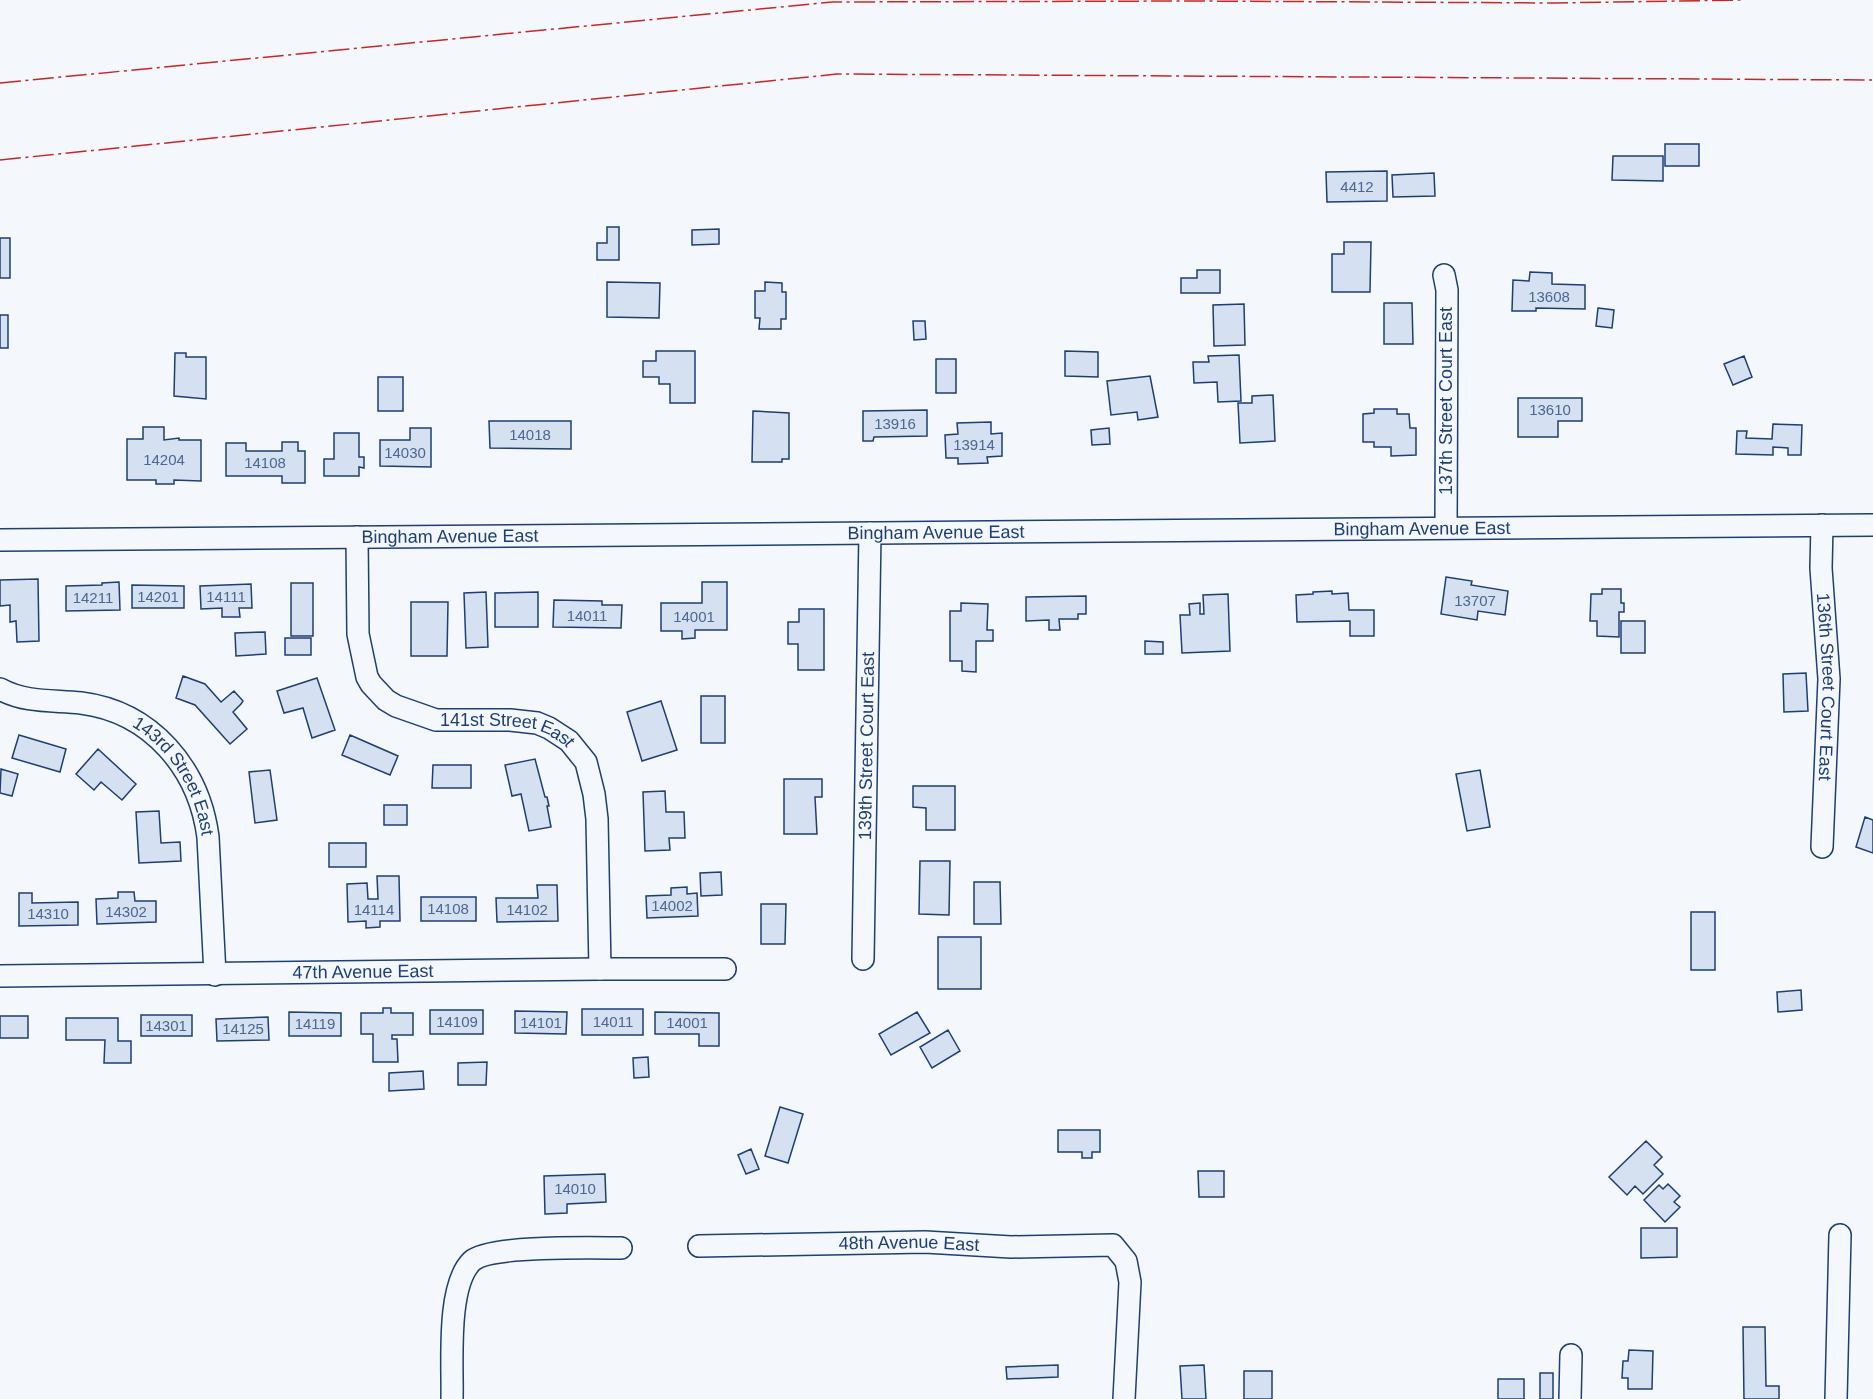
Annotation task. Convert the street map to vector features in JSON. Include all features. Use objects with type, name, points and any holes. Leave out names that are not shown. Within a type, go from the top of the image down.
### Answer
[{"type":"street","name":"137th Street Court East","points":[[1444,275],[1447,290],[1446,528]]},
{"type":"street","name":"136th Street Court East","points":[[1822,525],[1821,568],[1829,679],[1822,848]]},
{"type":"street","name":"Bingham Avenue East","points":[[0,540],[1873,525]]},
{"type":"street","name":"139th Street Court East","points":[[863,959],[870,532]]},
{"type":"street","name":"141st Street East","points":[[357,537],[358,634],[367,677],[386,700],[416,714],[436,720],[510,720],[537,723],[569,741],[586,762],[597,819],[600,969]]},
{"type":"street","name":"143rd Street East","points":[[0,689],[6,693],[36,701],[82,703],[122,714],[154,733],[186,772],[206,818],[215,975]]},
{"type":"street","name":"47th Avenue East","points":[[0,976],[725,969]]},
{"type":"street","points":[[1836,1399],[1840,1235]]},
{"type":"street","name":"48th Avenue East","points":[[699,1246],[925,1242],[1011,1247],[1113,1245],[1126,1261],[1130,1282],[1124,1399]]},
{"type":"street","points":[[452,1399],[455,1300],[460,1281],[472,1261],[487,1254],[515,1250],[621,1248]]},
{"type":"street","points":[[1570,1399],[1571,1355]]},
{"type":"building","points":[[1665,144],[1699,144],[1699,166],[1665,166]]},
{"type":"building","points":[[1613,156],[1663,156],[1663,181],[1612,180]]},
{"type":"building","points":[[1387,171],[1387,201],[1327,202],[1326,172]]},
{"type":"building","points":[[1434,173],[1435,196],[1393,197],[1392,175]]},
{"type":"building","points":[[607,227],[619,227],[619,260],[597,260],[597,243],[607,243]]},
{"type":"building","points":[[719,229],[719,244],[692,245],[692,230]]},
{"type":"building","points":[[0,238],[10,238],[10,278],[0,278]]},
{"type":"building","points":[[1344,242],[1371,242],[1370,292],[1332,292],[1332,254],[1344,254]]},
{"type":"building","points":[[1197,270],[1220,270],[1220,293],[1181,293],[1181,278],[1197,278]]},
{"type":"building","points":[[1530,272],[1552,273],[1552,284],[1585,285],[1585,309],[1536,308],[1536,311],[1512,311],[1513,280],[1529,281]]},
{"type":"building","points":[[607,282],[660,283],[659,318],[607,317]]},
{"type":"building","points":[[765,282],[782,283],[782,292],[786,292],[786,319],[781,319],[781,329],[759,329],[760,318],[755,318],[755,291],[765,291]]},
{"type":"building","points":[[1384,303],[1412,303],[1413,344],[1384,344]]},
{"type":"building","points":[[1244,304],[1245,345],[1214,346],[1213,305]]},
{"type":"building","points":[[1598,308],[1614,310],[1612,328],[1596,326]]},
{"type":"building","points":[[0,315],[8,315],[8,348],[0,348]]},
{"type":"building","points":[[913,321],[925,321],[926,339],[914,340]]},
{"type":"building","points":[[656,351],[695,351],[695,403],[670,403],[670,384],[659,384],[659,377],[643,377],[643,361],[656,361]]},
{"type":"building","points":[[1065,351],[1098,352],[1098,377],[1065,376]]},
{"type":"building","points":[[175,353],[186,353],[186,357],[206,357],[206,399],[174,396]]},
{"type":"building","points":[[1239,355],[1241,401],[1218,402],[1217,382],[1194,383],[1193,362],[1209,362],[1208,356]]},
{"type":"building","points":[[1744,356],[1752,377],[1733,385],[1724,364]]},
{"type":"building","points":[[936,359],[956,359],[956,393],[936,393]]},
{"type":"building","points":[[1150,376],[1158,417],[1138,420],[1137,412],[1111,415],[1107,381]]},
{"type":"building","points":[[378,377],[403,377],[403,411],[378,411]]},
{"type":"building","points":[[1273,395],[1275,441],[1240,443],[1238,403],[1252,403],[1252,396]]},
{"type":"building","points":[[1518,398],[1582,398],[1582,421],[1558,421],[1558,437],[1518,437]]},
{"type":"building","points":[[1374,409],[1397,409],[1397,414],[1409,414],[1410,428],[1416,428],[1416,455],[1391,456],[1391,447],[1374,447],[1374,442],[1363,442],[1363,414],[1374,413]]},
{"type":"building","points":[[927,410],[927,436],[874,437],[873,441],[863,441],[863,411]]},
{"type":"building","points":[[753,411],[789,413],[789,459],[782,459],[782,462],[752,462]]},
{"type":"building","points":[[489,421],[571,421],[571,449],[490,448]]},
{"type":"building","points":[[991,422],[991,434],[1002,433],[1002,456],[987,457],[988,463],[958,464],[958,458],[946,458],[945,435],[958,434],[957,423]]},
{"type":"building","points":[[1773,424],[1802,425],[1801,455],[1788,455],[1788,448],[1773,447],[1773,455],[1736,454],[1737,431],[1747,431],[1746,438],[1772,439]]},
{"type":"building","points":[[143,427],[164,427],[164,440],[179,438],[179,440],[201,440],[201,481],[174,480],[174,484],[156,484],[156,480],[127,480],[127,439],[143,439]]},
{"type":"building","points":[[410,428],[431,428],[431,467],[380,466],[380,440],[410,440]]},
{"type":"building","points":[[1109,428],[1110,444],[1092,445],[1091,430]]},
{"type":"building","points":[[334,433],[359,433],[359,457],[364,457],[364,468],[359,467],[359,476],[324,476],[324,459],[334,459]]},
{"type":"building","points":[[282,442],[298,442],[298,451],[305,451],[305,483],[282,483],[282,476],[226,476],[226,443],[246,443],[246,451],[282,451]]},
{"type":"building","points":[[1446,577],[1472,581],[1471,585],[1508,591],[1505,615],[1478,611],[1477,620],[1441,614]]},
{"type":"building","points":[[38,579],[39,641],[17,642],[16,621],[10,622],[10,605],[0,606],[0,580]]},
{"type":"building","points":[[119,582],[120,610],[66,611],[66,586]]},
{"type":"building","points":[[702,582],[727,582],[727,630],[695,630],[695,638],[682,639],[682,631],[661,631],[661,603],[702,603]]},
{"type":"building","points":[[291,583],[313,583],[313,636],[291,636]]},
{"type":"building","points":[[251,584],[252,608],[239,608],[240,617],[222,617],[222,608],[201,609],[200,586]]},
{"type":"building","points":[[132,585],[184,586],[184,608],[132,608]]},
{"type":"building","points":[[1602,589],[1621,589],[1621,603],[1624,603],[1624,612],[1619,612],[1619,637],[1597,636],[1597,621],[1590,621],[1591,594],[1602,594]]},
{"type":"building","points":[[1332,591],[1332,594],[1348,593],[1349,610],[1374,610],[1374,636],[1350,636],[1350,621],[1297,622],[1296,595]]},
{"type":"building","points":[[486,592],[488,647],[466,648],[464,593]]},
{"type":"building","points":[[538,592],[538,627],[495,627],[495,593]]},
{"type":"building","points":[[1228,594],[1230,651],[1182,653],[1180,615],[1190,615],[1189,604],[1200,603],[1200,614],[1204,614],[1203,595]]},
{"type":"building","points":[[1086,596],[1086,614],[1078,614],[1078,619],[1059,619],[1060,630],[1049,630],[1049,620],[1026,621],[1026,597]]},
{"type":"building","points":[[554,600],[602,601],[602,605],[622,605],[621,628],[553,627]]},
{"type":"building","points":[[411,602],[448,602],[447,656],[411,656]]},
{"type":"building","points":[[961,603],[988,604],[987,630],[993,630],[993,641],[976,641],[976,672],[962,671],[962,661],[950,661],[950,611],[961,611]]},
{"type":"building","points":[[799,609],[824,609],[824,670],[798,670],[798,644],[788,644],[788,622],[799,622]]},
{"type":"building","points":[[1621,621],[1645,621],[1645,653],[1621,653]]},
{"type":"building","points":[[265,632],[266,654],[236,656],[235,633]]},
{"type":"building","points":[[285,638],[311,638],[311,655],[285,655]]},
{"type":"building","points":[[1145,641],[1163,642],[1163,654],[1145,654]]},
{"type":"building","points":[[1806,673],[1808,711],[1784,712],[1783,674]]},
{"type":"building","points":[[183,676],[205,684],[221,702],[234,691],[243,701],[233,712],[247,729],[230,744],[195,705],[176,698]]},
{"type":"building","points":[[317,678],[335,730],[312,738],[303,708],[284,713],[277,691]]},
{"type":"building","points":[[701,696],[725,696],[725,743],[701,743]]},
{"type":"building","points":[[661,701],[677,750],[642,761],[627,712]]},
{"type":"building","points":[[19,735],[66,749],[60,772],[12,758]]},
{"type":"building","points":[[350,735],[398,756],[390,775],[342,755]]},
{"type":"building","points":[[98,749],[136,784],[122,800],[101,782],[94,790],[76,774]]},
{"type":"building","points":[[535,759],[545,797],[547,797],[551,827],[529,831],[521,794],[512,796],[505,765]]},
{"type":"building","points":[[433,765],[471,765],[471,788],[432,788]]},
{"type":"building","points":[[1,769],[18,774],[12,796],[0,793]]},
{"type":"building","points":[[270,770],[277,820],[255,823],[249,772]]},
{"type":"building","points":[[1480,770],[1490,827],[1467,831],[1456,774]]},
{"type":"building","points":[[784,779],[822,779],[822,797],[815,797],[817,834],[784,834]]},
{"type":"building","points":[[913,786],[955,786],[955,830],[926,830],[926,808],[913,807]]},
{"type":"building","points":[[665,791],[666,812],[684,812],[685,838],[669,838],[670,850],[645,851],[643,792]]},
{"type":"building","points":[[384,805],[407,805],[407,825],[384,825]]},
{"type":"building","points":[[159,811],[161,843],[180,842],[181,861],[139,863],[136,812]]},
{"type":"building","points":[[1865,817],[1873,820],[1873,853],[1856,847]]},
{"type":"building","points":[[329,843],[366,843],[366,867],[329,867]]},
{"type":"building","points":[[920,861],[950,861],[949,915],[919,914]]},
{"type":"building","points":[[721,872],[722,895],[701,896],[700,873]]},
{"type":"building","points":[[377,876],[399,876],[400,921],[380,921],[380,927],[366,928],[366,921],[348,922],[347,884],[367,883],[368,899],[378,899]]},
{"type":"building","points":[[974,882],[1000,882],[1001,924],[974,924]]},
{"type":"building","points":[[537,885],[557,885],[558,921],[497,922],[496,898],[538,898]]},
{"type":"building","points":[[687,887],[687,894],[697,893],[698,916],[647,918],[646,896],[671,895],[671,888]]},
{"type":"building","points":[[118,892],[134,892],[135,901],[156,901],[156,922],[97,924],[96,899],[118,898]]},
{"type":"building","points":[[19,893],[32,893],[32,903],[78,902],[78,925],[19,926]]},
{"type":"building","points":[[421,897],[476,897],[476,921],[421,921]]},
{"type":"building","points":[[761,904],[786,904],[785,944],[761,944]]},
{"type":"building","points":[[1691,912],[1715,912],[1715,970],[1691,970]]},
{"type":"building","points":[[938,937],[981,937],[981,989],[938,989]]},
{"type":"building","points":[[1801,990],[1802,1010],[1778,1012],[1777,992]]},
{"type":"building","points":[[383,1008],[391,1008],[391,1013],[413,1013],[413,1035],[392,1035],[392,1039],[397,1039],[398,1062],[373,1062],[373,1034],[361,1034],[361,1013],[383,1013]]},
{"type":"building","points":[[582,1009],[643,1009],[643,1035],[582,1035]]},
{"type":"building","points":[[430,1010],[483,1010],[483,1034],[430,1034]]},
{"type":"building","points":[[515,1011],[567,1012],[566,1034],[515,1033]]},
{"type":"building","points":[[289,1012],[341,1013],[341,1036],[289,1036]]},
{"type":"building","points":[[655,1012],[719,1013],[719,1046],[699,1046],[699,1034],[655,1034]]},
{"type":"building","points":[[917,1012],[930,1033],[891,1055],[879,1034]]},
{"type":"building","points":[[141,1015],[192,1015],[192,1036],[141,1036]]},
{"type":"building","points":[[0,1016],[28,1016],[28,1038],[0,1038]]},
{"type":"building","points":[[268,1017],[269,1040],[217,1041],[216,1019]]},
{"type":"building","points":[[66,1018],[118,1018],[118,1041],[131,1041],[131,1063],[104,1063],[105,1040],[66,1040]]},
{"type":"building","points":[[948,1030],[960,1051],[932,1068],[920,1047]]},
{"type":"building","points":[[648,1057],[649,1077],[634,1078],[633,1058]]},
{"type":"building","points":[[487,1062],[486,1085],[458,1085],[458,1063]]},
{"type":"building","points":[[423,1071],[424,1089],[389,1091],[389,1073]]},
{"type":"building","points":[[780,1107],[803,1114],[788,1163],[765,1156]]},
{"type":"building","points":[[1058,1130],[1100,1130],[1100,1152],[1092,1152],[1092,1158],[1082,1158],[1082,1152],[1058,1152]]},
{"type":"building","points":[[1646,1141],[1662,1157],[1654,1165],[1663,1174],[1643,1194],[1635,1186],[1627,1195],[1609,1177]]},
{"type":"building","points":[[751,1149],[759,1169],[746,1174],[738,1155]]},
{"type":"building","points":[[1198,1171],[1224,1171],[1224,1197],[1199,1197]]},
{"type":"building","points":[[605,1174],[606,1202],[567,1204],[567,1213],[545,1214],[544,1176]]},
{"type":"building","points":[[1668,1184],[1680,1196],[1674,1202],[1680,1207],[1665,1222],[1644,1200],[1659,1185],[1663,1189]]},
{"type":"building","points":[[1641,1228],[1677,1228],[1677,1257],[1641,1258]]},
{"type":"building","points":[[1743,1327],[1765,1327],[1766,1386],[1779,1386],[1779,1399],[1744,1399]]},
{"type":"building","points":[[1629,1350],[1653,1351],[1652,1389],[1628,1389],[1628,1378],[1622,1378],[1623,1361],[1628,1361]]},
{"type":"building","points":[[1058,1365],[1058,1377],[1007,1379],[1006,1367]]},
{"type":"building","points":[[1204,1365],[1206,1399],[1182,1399],[1180,1366]]},
{"type":"building","points":[[1244,1371],[1272,1371],[1272,1399],[1244,1399]]},
{"type":"building","points":[[1540,1373],[1553,1373],[1553,1399],[1540,1399]]},
{"type":"building","points":[[1498,1379],[1524,1379],[1524,1399],[1498,1399]]},
{"type":"power","points":[[0,83],[832,2],[1555,3],[1742,0]]},
{"type":"power","points":[[0,160],[837,74],[1873,80]]}]
